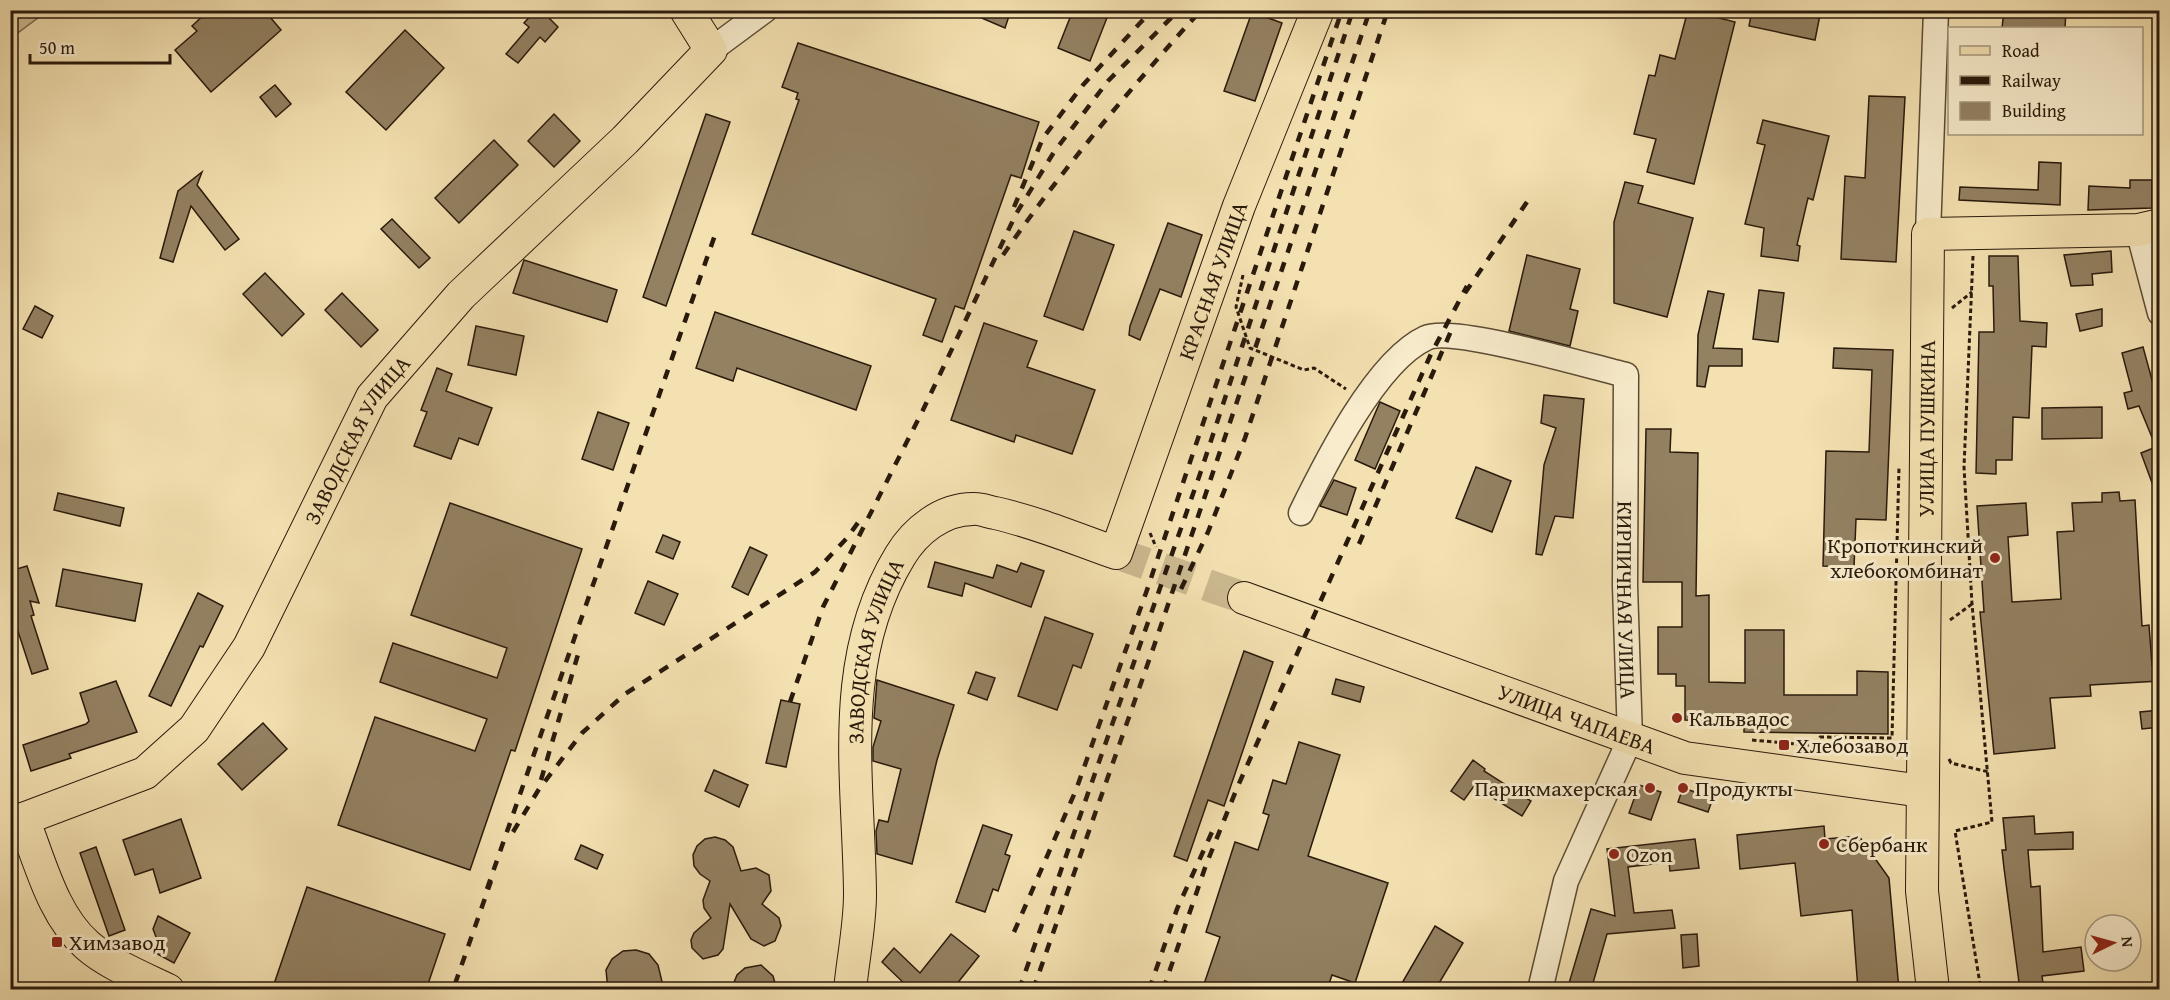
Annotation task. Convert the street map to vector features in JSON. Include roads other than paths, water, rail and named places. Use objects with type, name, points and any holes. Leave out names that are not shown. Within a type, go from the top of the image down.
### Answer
[{"type":"main road","points":[[686,10],[711,50]]},
{"type":"main road","name":"КРАСНАЯ УЛИЦА","points":[[1116,553],[1239,206],[1318,10]]},
{"type":"main road","name":"ЗАВОДСКАЯ УЛИЦА","points":[[168,990],[88,946],[71,928],[59,910],[17,821],[145,773],[194,729],[249,647],[372,397],[461,295],[625,140],[711,50]]},
{"type":"main road","points":[[1929,234],[2149,228]]},
{"type":"main road","name":"УЛИЦА ПУШКИНА","points":[[1929,234],[1922,891],[1933,990]]},
{"type":"main road","name":"ЗАВОДСКАЯ УЛИЦА","points":[[850,990],[860,896],[854,786],[855,703],[871,615],[889,574],[910,538],[940,516],[972,508],[1017,518],[1116,553]]},
{"type":"main road","name":"УЛИЦА ЧАПАЕВА","points":[[1244,598],[1685,758],[1922,791]]},
{"type":"street","points":[[711,50],[765,10]]},
{"type":"street","name":"УЛИЦА ПУШКИНА","points":[[1929,234],[1936,10]]},
{"type":"street","points":[[2149,228],[2160,313]]},
{"type":"street","name":"КИРПИЧНАЯ УЛИЦА","points":[[1301,513],[1337,441],[1392,362],[1427,337],[1463,336],[1626,375],[1624,586],[1630,739],[1566,881],[1540,990]]},
{"type":"tunnel","points":[[1116,553],[1244,598]]},
{"type":"railway","points":[[1014,207],[1043,138],[1083,85],[1152,10]]},
{"type":"railway","points":[[790,702],[823,607],[923,410],[1016,214],[1054,152],[1108,81],[1179,10]]},
{"type":"railway","points":[[1003,255],[1049,191],[1098,130],[1201,10]]},
{"type":"railway","points":[[1014,932],[1076,790],[1147,590],[1342,10]]},
{"type":"railway","points":[[1019,990],[1200,474],[1353,10]]},
{"type":"railway","points":[[1033,990],[1154,646],[1370,10]]},
{"type":"railway","points":[[1181,589],[1208,532],[1245,438],[1388,10]]},
{"type":"railway","points":[[1465,293],[1527,202]]},
{"type":"railway","points":[[487,889],[716,232]]},
{"type":"railway","points":[[1163,990],[1206,865],[1237,788],[1431,354],[1467,286]]},
{"type":"railway","points":[[1359,544],[1454,324]]},
{"type":"railway","points":[[513,832],[539,789],[582,733],[625,694],[815,572],[847,538],[862,517]]},
{"type":"railway","points":[[541,780],[579,651]]},
{"type":"railway","points":[[1149,990],[1177,909],[1212,832]]},
{"type":"railway","points":[[455,984],[491,881]]},
{"type":"place","name":"Кропоткинский хлебокомбинат","points":[[1995,558]]},
{"type":"place","name":"Кальвадос","points":[[1677,718]]},
{"type":"place","name":"Хлебозавод","points":[[1784,745]]},
{"type":"place","name":"Парикмахерская","points":[[1650,788]]},
{"type":"place","name":"Продукты","points":[[1683,788]]},
{"type":"place","name":"Сбербанк","points":[[1824,844]]},
{"type":"place","name":"Ozon","points":[[1614,854]]},
{"type":"place","name":"Химзавод","points":[[57,942]]}]
